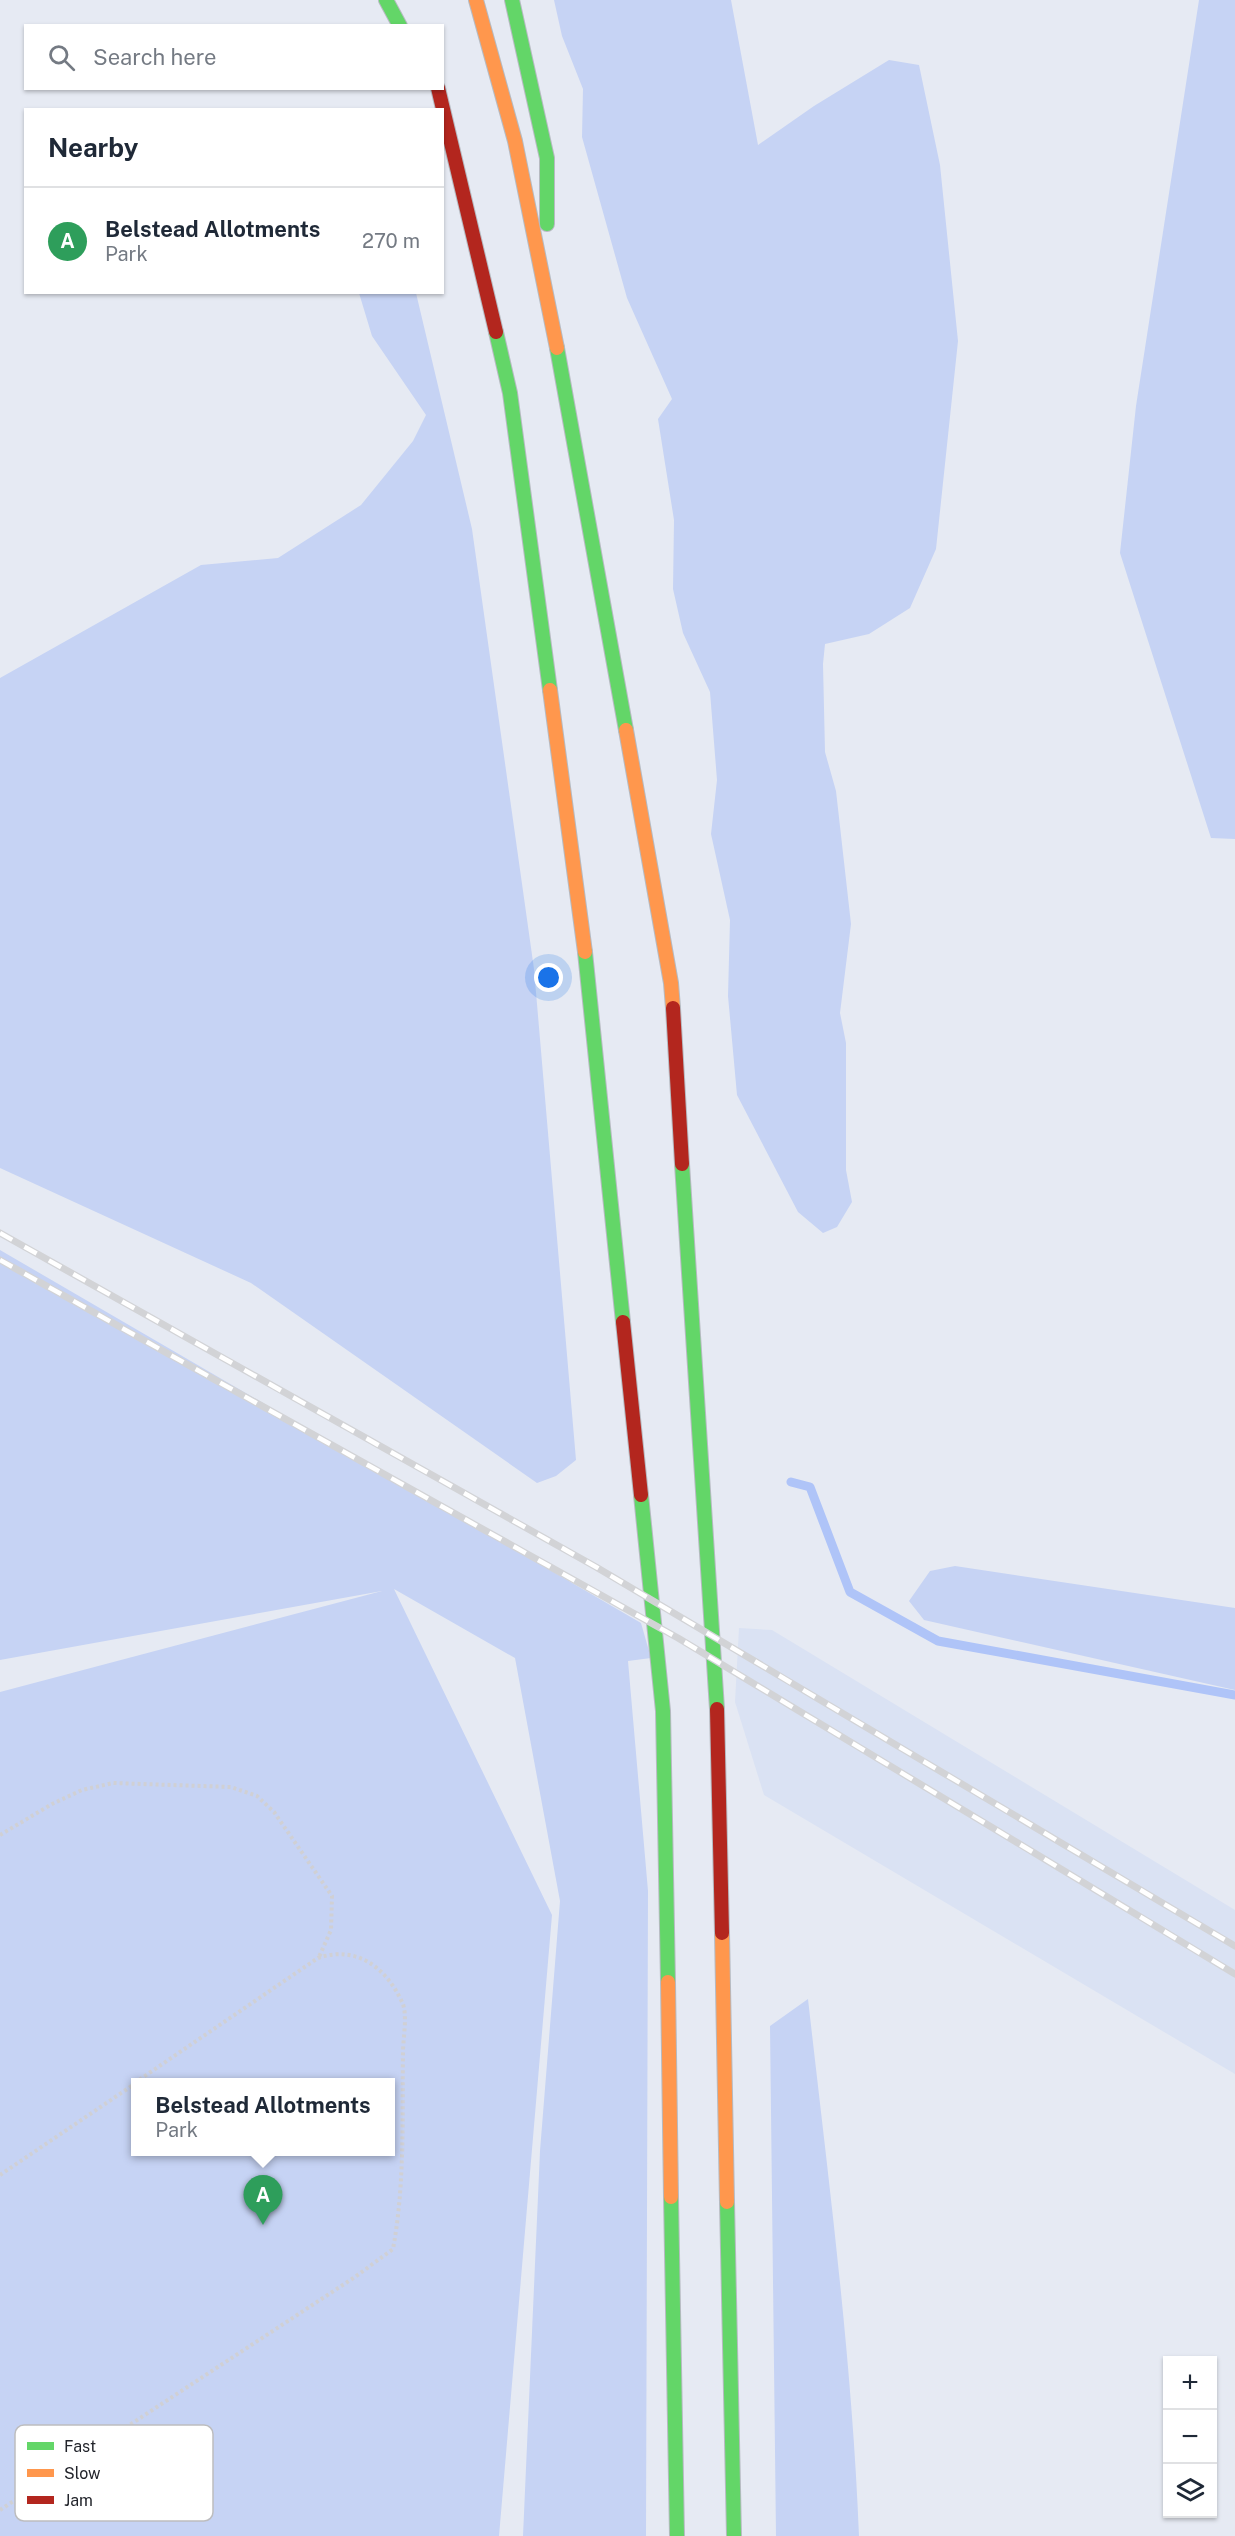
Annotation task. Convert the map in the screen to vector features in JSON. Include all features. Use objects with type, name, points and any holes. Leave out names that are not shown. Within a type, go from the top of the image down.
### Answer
[{"type":"highway","points":[[386,0],[399,24]]},
{"type":"highway","points":[[476,0],[515,141],[547,292],[671,983],[717,1714],[734,2536]]},
{"type":"highway","points":[[512,0],[547,158],[547,292]]},
{"type":"highway","points":[[438,92],[442,108]]},
{"type":"highway","points":[[444,117],[510,393],[585,951],[663,1711],[677,2536]]},
{"type":"path","points":[[0,1836],[52,1804],[82,1790],[113,1783],[231,1787],[256,1797],[274,1812],[332,1896],[332,1930],[318,1958]]},
{"type":"path","points":[[130,2425],[355,2277],[393,2249],[401,2206],[403,2003],[381,1969],[360,1958],[336,1952],[318,1958],[143,2078]]},
{"type":"path","points":[[0,2175],[131,2086]]},
{"type":"path","points":[[0,2510],[15,2500]]},
{"type":"shaded area","points":[[554,0],[731,0],[758,145],[814,106],[889,60],[919,65],[940,165],[958,341],[936,549],[910,608],[869,634],[825,644],[823,664],[825,752],[836,791],[851,924],[840,1013],[846,1043],[846,1170],[852,1202],[837,1227],[823,1233],[798,1212],[737,1095],[728,996],[730,920],[711,834],[717,780],[710,692],[683,633],[673,589],[674,520],[658,419],[672,399],[627,298],[582,137],[583,89],[562,36]]},
{"type":"shaded area","points":[[1199,0],[1235,0],[1235,839],[1211,838],[1120,553],[1136,406]]},
{"type":"shaded area","points":[[359,294],[416,294],[472,529],[534,969],[576,1460],[556,1476],[537,1483],[251,1283],[0,1168],[0,678],[201,565],[278,558],[361,505],[413,441],[426,415],[372,336]]},
{"type":"shaded area","points":[[0,1250],[641,1623],[651,1658],[628,1661],[648,1891],[646,2536],[523,2536],[540,2151],[560,1901],[515,1658],[394,1589],[552,1915],[499,2536],[0,2536],[0,1692],[382,1591],[0,1660]]},
{"type":"shaded area","points":[[955,1566],[1235,1608],[1235,1690],[924,1620],[909,1601],[930,1571]]},
{"type":"shaded area","points":[[739,1628],[772,1630],[1235,1910],[1235,2074],[764,1795],[735,1702]]},
{"type":"shaded area","points":[[808,1999],[845,2334],[859,2536],[776,2536],[770,2026]]},
{"type":"waterway","points":[[791,1482],[810,1487],[850,1592],[938,1641],[1235,1695]]},
{"type":"railway","points":[[0,1233],[596,1567],[1235,1946]]},
{"type":"railway","points":[[0,1260],[678,1638],[1235,1974]]},
{"type":"traffic: fast","points":[[386,0],[399,24]]},
{"type":"traffic: fast","points":[[512,0],[547,158],[547,224]]},
{"type":"traffic: fast","points":[[496,332],[510,393],[550,690]]},
{"type":"traffic: fast","points":[[557,348],[626,730]]},
{"type":"traffic: fast","points":[[585,952],[623,1322]]},
{"type":"traffic: fast","points":[[682,1164],[717,1709]]},
{"type":"traffic: fast","points":[[641,1495],[663,1711],[668,1982]]},
{"type":"traffic: fast","points":[[671,2197],[677,2536]]},
{"type":"traffic: fast","points":[[727,2202],[734,2536]]},
{"type":"traffic: slow","points":[[476,0],[515,141],[557,348]]},
{"type":"traffic: slow","points":[[550,690],[585,952]]},
{"type":"traffic: slow","points":[[626,730],[671,983],[673,1008]]},
{"type":"traffic: slow","points":[[722,1933],[727,2202]]},
{"type":"traffic: slow","points":[[668,1982],[671,2197]]},
{"type":"traffic: jam","points":[[438,90],[443,108]]},
{"type":"traffic: jam","points":[[444,113],[496,332]]},
{"type":"traffic: jam","points":[[673,1008],[682,1164]]},
{"type":"traffic: jam","points":[[623,1322],[641,1495]]},
{"type":"traffic: jam","points":[[717,1709],[722,1933]]},
{"type":"place","name":"Belstead Allotments","points":[[263,2225]]}]
